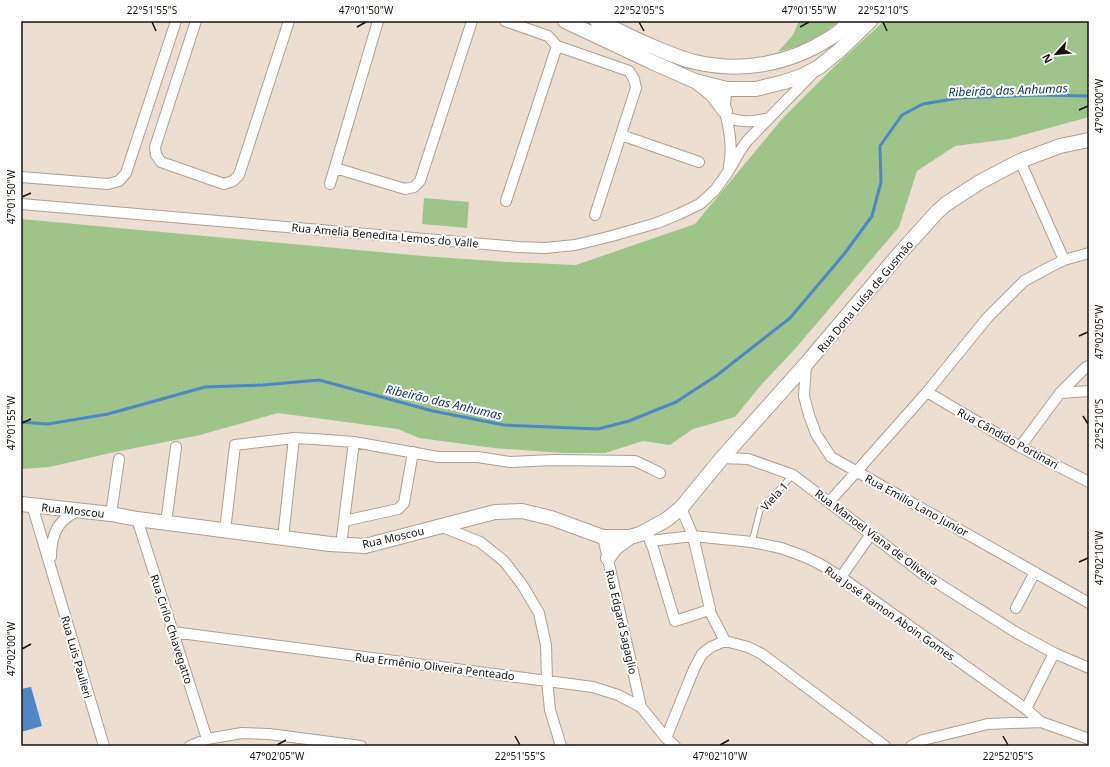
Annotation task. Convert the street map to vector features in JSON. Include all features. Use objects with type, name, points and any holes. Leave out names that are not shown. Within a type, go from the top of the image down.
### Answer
[{"type":"street","points":[[21,177],[108,184],[119,181],[126,173],[176,21]]},
{"type":"street","points":[[196,21],[155,147],[156,155],[162,162],[224,184],[232,181],[239,175],[289,21]]},
{"type":"street","points":[[330,184],[378,21]]},
{"type":"street","points":[[335,168],[405,190],[414,187],[420,181],[472,21]]},
{"type":"street","points":[[506,21],[548,36],[557,46],[629,71],[634,79],[636,88],[595,215]]},
{"type":"street","points":[[566,21],[695,81],[726,89],[756,89],[802,76],[819,67],[841,49],[870,21]]},
{"type":"street","points":[[597,21],[666,53],[695,62],[727,67],[756,66],[783,60],[809,50],[831,38],[851,21]]},
{"type":"street","points":[[506,201],[557,46]]},
{"type":"street","points":[[728,172],[730,160],[730,139],[724,99],[731,76],[736,71],[746,66]]},
{"type":"street","name":"Rua Amelia Benedita Lemos do Valle","points":[[21,204],[502,245],[545,248],[575,245],[656,223],[700,204],[715,190],[747,141],[819,67]]},
{"type":"street","points":[[695,81],[712,94],[726,114],[736,120],[745,122],[770,117]]},
{"type":"street","points":[[621,135],[699,162]]},
{"type":"street","name":"Rua Dona Luísa de Gusmão","points":[[681,508],[722,458],[806,364],[900,253],[937,212],[956,197],[980,182],[1020,162],[1060,146],[1089,140]]},
{"type":"street","points":[[1020,162],[1064,260]]},
{"type":"street","points":[[828,502],[927,392],[988,317],[1024,281],[1064,260],[1089,253]]},
{"type":"street","name":"Rua Emilio Lano Junior","points":[[806,364],[804,396],[809,415],[816,434],[831,457],[1089,602]]},
{"type":"street","points":[[1020,447],[1060,393],[1086,367],[1089,366]]},
{"type":"street","points":[[1060,393],[1089,391]]},
{"type":"street","name":"Rua Cândido Portinari","points":[[927,392],[1020,447],[1089,482]]},
{"type":"street","points":[[284,538],[294,438]]},
{"type":"street","points":[[225,531],[235,444],[294,438],[354,442],[438,457],[478,457],[510,462],[554,460],[635,461],[660,473]]},
{"type":"street","points":[[342,545],[354,442]]},
{"type":"street","points":[[166,523],[176,447]]},
{"type":"street","points":[[344,520],[398,509],[404,503],[413,452]]},
{"type":"street","name":"Rua Manoel Viana de Oliveira","points":[[722,458],[748,459],[793,475],[923,574],[1017,633],[1054,653],[1089,668]]},
{"type":"street","points":[[112,514],[119,459]]},
{"type":"street","name":"Rua Moscou","points":[[27,505],[112,514],[137,519],[225,531],[342,545],[365,546],[495,512],[522,511],[551,518],[603,537],[630,537],[640,534],[666,520],[681,508]]},
{"type":"street","name":"Rua Luis Paulieri","points":[[27,505],[51,567],[104,746]]},
{"type":"street","points":[[681,508],[694,536],[710,609],[708,610],[724,641]]},
{"type":"street","name":"Rua Luis Paulieri","points":[[51,567],[51,544],[57,527],[65,518],[79,510]]},
{"type":"street","name":"Rua Cirilo Chiavegatto","points":[[137,519],[207,739]]},
{"type":"street","points":[[440,526],[480,542],[504,561],[523,586],[539,613],[546,645],[550,710],[561,746]]},
{"type":"street","points":[[842,577],[871,534]]},
{"type":"street","name":"Rua José Ramon Aboin Gomes","points":[[708,610],[675,621],[649,538],[694,536],[752,542],[781,548],[818,563],[842,577],[1026,708],[1041,722]]},
{"type":"street","name":"Rua Edgard Sagaglio","points":[[603,537],[641,707]]},
{"type":"street","points":[[608,558],[615,548],[630,537]]},
{"type":"street","points":[[1016,608],[1035,572]]},
{"type":"street","name":"Rua Ermênio Oliveira Penteado","points":[[173,632],[593,687],[618,695],[641,707],[666,738],[675,746]]},
{"type":"street","points":[[666,738],[694,669],[702,654],[711,647],[724,641],[762,654],[884,746]]},
{"type":"street","points":[[1026,708],[1054,653]]},
{"type":"street","points":[[911,746],[923,740],[988,724],[1041,722],[1089,739]]},
{"type":"street","points":[[190,746],[207,739],[242,733],[269,734],[361,746]]},
{"type":"lane","name":"Viela 1","points":[[752,542],[760,510],[793,475]]},
{"type":"green space","points":[[799,21],[839,21],[828,30],[802,45],[778,52],[793,35]]},
{"type":"green space","points":[[884,21],[1089,21],[1089,117],[1009,139],[955,146],[917,171],[899,227],[794,350],[761,385],[735,417],[693,429],[670,445],[643,441],[605,453],[563,453],[494,448],[419,438],[398,429],[278,413],[200,435],[49,467],[21,469],[21,219],[423,256],[576,265],[695,224],[782,119],[835,66]]},
{"type":"green space","points":[[424,198],[469,202],[467,228],[422,224]]},
{"type":"water","points":[[31,687],[42,726],[21,732],[21,689]]},
{"type":"waterway","name":"Ribeirão das Anhumas","points":[[21,422],[48,424],[108,414],[205,387],[263,385],[319,380],[433,411],[504,425],[598,429],[629,421],[676,402],[716,376],[790,318],[845,253],[872,216],[881,182],[880,146],[902,115],[923,104],[959,98],[1035,95],[1089,96]]}]
